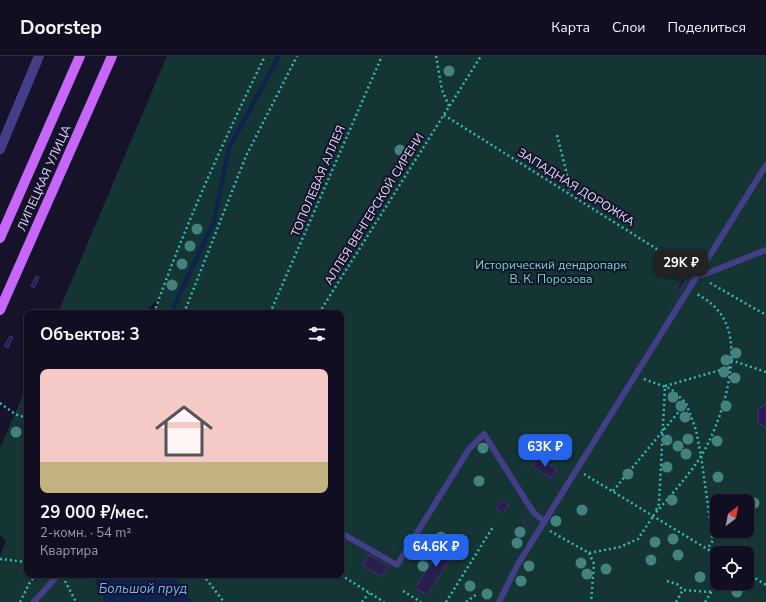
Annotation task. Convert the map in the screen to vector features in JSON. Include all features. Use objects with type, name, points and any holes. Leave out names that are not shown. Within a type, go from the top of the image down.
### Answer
[{"type":"main road","name":"ЛИПЕЦКАЯ УЛИЦА","points":[[0,238],[80,56]]},
{"type":"main road","name":"ЛИПЕЦКАЯ УЛИЦА","points":[[0,310],[112,56]]},
{"type":"street","points":[[0,149],[39,56]]},
{"type":"lane","points":[[499,602],[518,564],[543,523],[766,165]]},
{"type":"lane","points":[[697,275],[703,275],[766,250]]},
{"type":"lane","points":[[344,535],[398,565],[469,449],[484,434],[528,504],[543,523]]},
{"type":"lane","points":[[34,602],[55,578]]},
{"type":"path","points":[[155,310],[174,257],[232,124],[265,56]]},
{"type":"path","points":[[185,310],[246,156],[297,56]]},
{"type":"path","name":"ТОПОЛЕВАЯ АЛЛЕЯ","points":[[271,310],[382,56]]},
{"type":"path","points":[[436,56],[442,90],[449,106]]},
{"type":"path","points":[[449,106],[481,56]]},
{"type":"path","name":"АЛЛЕЯ ВЕНГЕРСКОЙ СИРЕНИ","points":[[321,310],[449,106]]},
{"type":"path","name":"ЗАПАДНАЯ ДОРОЖКА","points":[[444,115],[569,192],[697,275],[766,315]]},
{"type":"path","points":[[557,135],[570,186],[569,192]]},
{"type":"path","points":[[589,553],[620,547],[638,539],[701,456],[721,411],[731,367],[732,346],[723,317],[714,306],[689,288]]},
{"type":"path","points":[[731,360],[766,372]]},
{"type":"path","points":[[665,386],[731,367]]},
{"type":"path","points":[[646,380],[665,386],[686,403],[696,430],[712,534],[712,542],[707,549]]},
{"type":"path","points":[[654,516],[659,504],[665,386]]},
{"type":"path","points":[[0,403],[15,414],[24,417]]},
{"type":"path","points":[[613,491],[686,403]]},
{"type":"path","points":[[588,476],[710,551]]},
{"type":"path","points":[[543,523],[589,553],[594,564],[591,602]]},
{"type":"path","points":[[446,602],[493,527]]},
{"type":"path","points":[[0,559],[24,562]]},
{"type":"path","points":[[344,577],[384,602]]},
{"type":"path","points":[[754,577],[766,584]]},
{"type":"path","points":[[20,602],[33,578]]},
{"type":"path","points":[[64,578],[76,602]]},
{"type":"path","points":[[205,578],[224,602]]},
{"type":"path","points":[[667,581],[677,584],[683,590],[711,592],[705,602]]},
{"type":"path","points":[[676,602],[683,590]]},
{"type":"path","points":[[403,591],[419,602]]},
{"type":"path","points":[[362,602],[369,593]]},
{"type":"path","points":[[466,602],[477,594]]},
{"type":"green space","name":"Исторический дендропарк В. К. Порозова","points":[[167,56],[766,56],[766,602],[0,602],[0,556],[6,541],[0,535],[0,448],[24,393],[24,578],[344,578],[344,310],[155,310],[162,296],[146,310],[59,310]]},
{"type":"water","name":"Большой пруд","points":[[95,578],[176,578],[192,602],[106,602],[97,587]]},
{"type":"building","points":[[36,276],[39,277],[34,288],[31,286]]},
{"type":"building","points":[[682,278],[686,281],[680,291],[676,288]]},
{"type":"building","points":[[10,336],[13,337],[8,348],[4,346]]},
{"type":"building","points":[[766,404],[766,428],[758,423],[758,409]]},
{"type":"building","points":[[537,458],[557,469],[552,478],[532,466]]},
{"type":"building","points":[[501,501],[508,505],[503,513],[496,508]]},
{"type":"building","points":[[528,518],[531,520],[527,526],[524,525]]},
{"type":"building","points":[[446,540],[457,548],[427,595],[415,588]]},
{"type":"building","points":[[369,555],[388,566],[382,577],[363,566]]},
{"type":"waterway","points":[[172,310],[214,221],[229,148],[279,56]]}]
